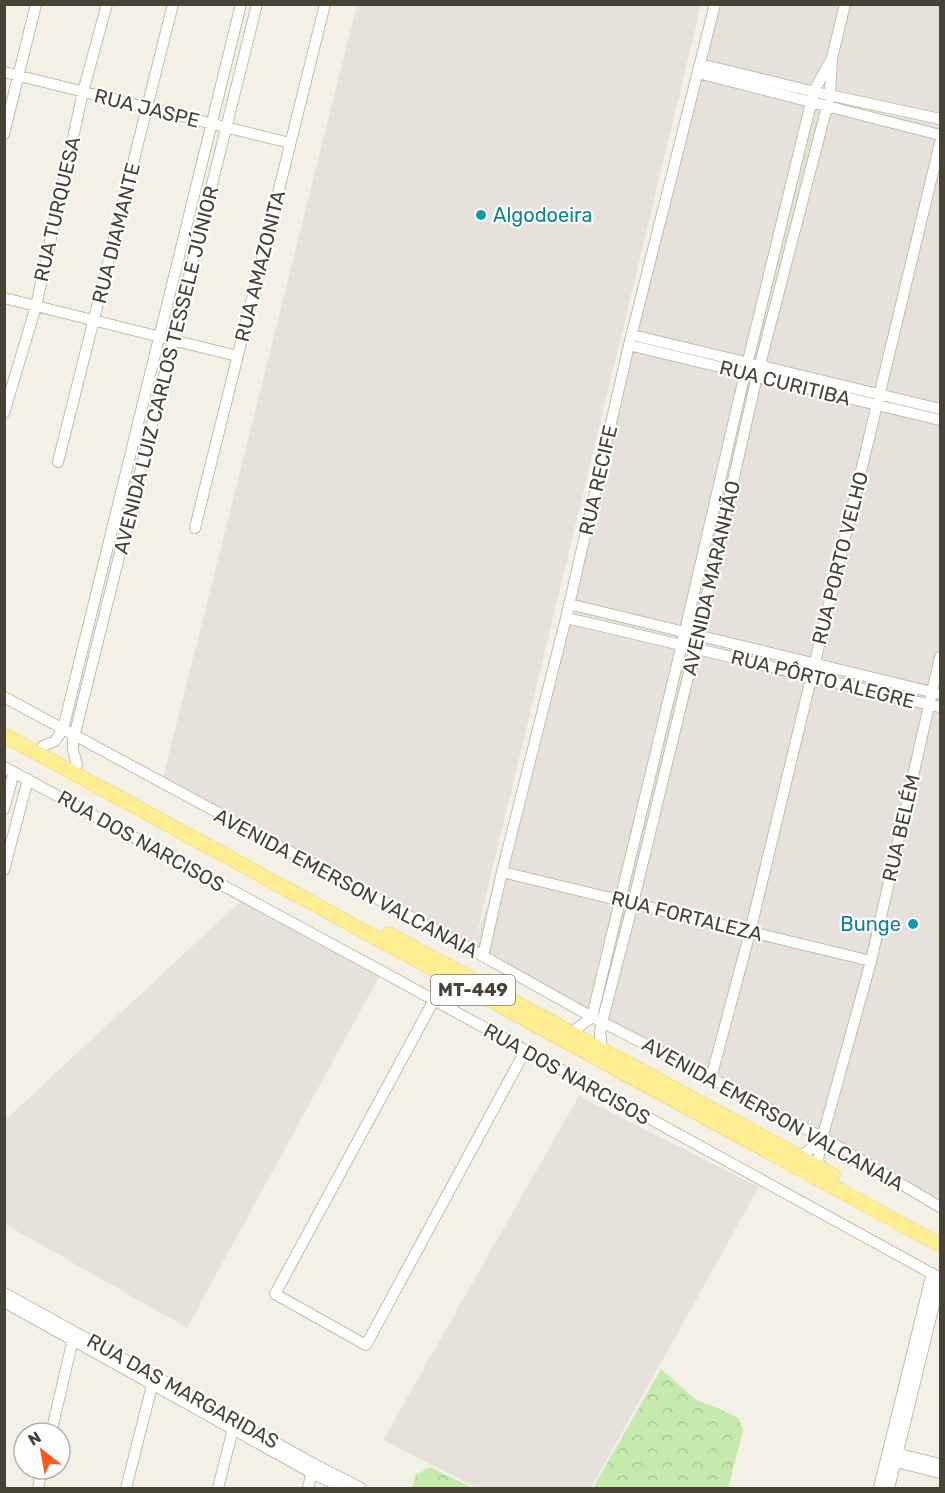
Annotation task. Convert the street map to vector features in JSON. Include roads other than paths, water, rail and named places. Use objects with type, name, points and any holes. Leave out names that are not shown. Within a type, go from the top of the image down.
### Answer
[{"type":"main road","name":"MT-449","points":[[4,725],[940,1234]]},
{"type":"main road","name":"MT-449","points":[[4,735],[940,1245]]},
{"type":"street","points":[[4,134],[36,4]]},
{"type":"street","name":"RUA TURQUESA","points":[[4,413],[36,306],[83,92],[106,4]]},
{"type":"street","name":"RUA DIAMANTE","points":[[58,462],[173,4]]},
{"type":"street","name":"AVENIDA LUIZ CARLOS TESSELE JÚNIOR","points":[[63,729],[241,4]]},
{"type":"street","name":"AVENIDA LUIZ CARLOS TESSELE JÚNIOR","points":[[77,765],[73,750],[75,736],[257,4]]},
{"type":"street","name":"RUA AMAZONITA","points":[[195,528],[325,4]]},
{"type":"street","name":"RUA RECIFE","points":[[483,956],[631,340],[715,4]]},
{"type":"street","points":[[832,58],[845,4]]},
{"type":"street","name":"AVENIDA MARANHÃO","points":[[602,1049],[597,1020],[620,900],[811,103],[809,90],[832,58]]},
{"type":"street","name":"AVENIDA MARANHÃO","points":[[597,1020],[633,903],[759,371],[830,95],[832,58]]},
{"type":"street","points":[[699,68],[940,119]]},
{"type":"street","points":[[699,68],[811,103],[940,135]]},
{"type":"street","name":"RUA JASPE","points":[[4,72],[290,143]]},
{"type":"street","name":"RUA PORTO VELHO","points":[[711,1078],[750,932],[940,143]]},
{"type":"street","points":[[4,298],[237,356]]},
{"type":"street","name":"RUA CURITIBA","points":[[631,340],[879,400],[940,420]]},
{"type":"street","name":"RUA CURITIBA","points":[[879,400],[940,409]]},
{"type":"street","name":"RUA PÔRTO ALEGRE","points":[[569,604],[936,693]]},
{"type":"street","name":"RUA PÔRTO ALEGRE","points":[[566,618],[935,706]]},
{"type":"street","name":"RUA BELÉM","points":[[822,1169],[818,1155],[871,961],[935,706],[940,657]]},
{"type":"street","points":[[882,694],[885,681]]},
{"type":"street","name":"AVENIDA EMERSON VALCANAIA","points":[[4,698],[483,956],[597,1020],[822,1138],[940,1207]]},
{"type":"street","points":[[43,746],[55,741],[63,729]]},
{"type":"street","points":[[4,809],[9,769]]},
{"type":"street","name":"RUA DOS NARCISOS","points":[[9,769],[938,1277]]},
{"type":"street","points":[[4,870],[28,779]]},
{"type":"street","name":"RUA FORTALEZA","points":[[502,872],[871,961]]},
{"type":"street","points":[[434,1000],[275,1294],[366,1345],[525,1051]]},
{"type":"street","points":[[572,1032],[597,1020]]},
{"type":"street","points":[[798,1156],[806,1153],[822,1138]]},
{"type":"street","points":[[879,1488],[892,1456],[938,1277]]},
{"type":"street","name":"RUA DAS MARGARIDAS","points":[[4,1293],[74,1336]]},
{"type":"street","name":"RUA DAS MARGARIDAS","points":[[4,1302],[74,1336],[153,1379],[313,1469],[342,1488]]},
{"type":"street","points":[[54,1421],[74,1336]]},
{"type":"street","points":[[126,1488],[153,1379]]},
{"type":"street","points":[[218,1488],[234,1424]]},
{"type":"street","points":[[892,1456],[940,1464]]},
{"type":"street","points":[[892,1456],[940,1473]]},
{"type":"street","points":[[889,1488],[892,1456]]},
{"type":"street","points":[[309,1488],[313,1469]]},
{"type":"street","name":"RUA DAS MARGARIDAS","points":[[313,1469],[361,1488]]},
{"type":"place","name":"Algodoeira","points":[[481,215]]},
{"type":"place","name":"Bunge","points":[[913,924]]}]
